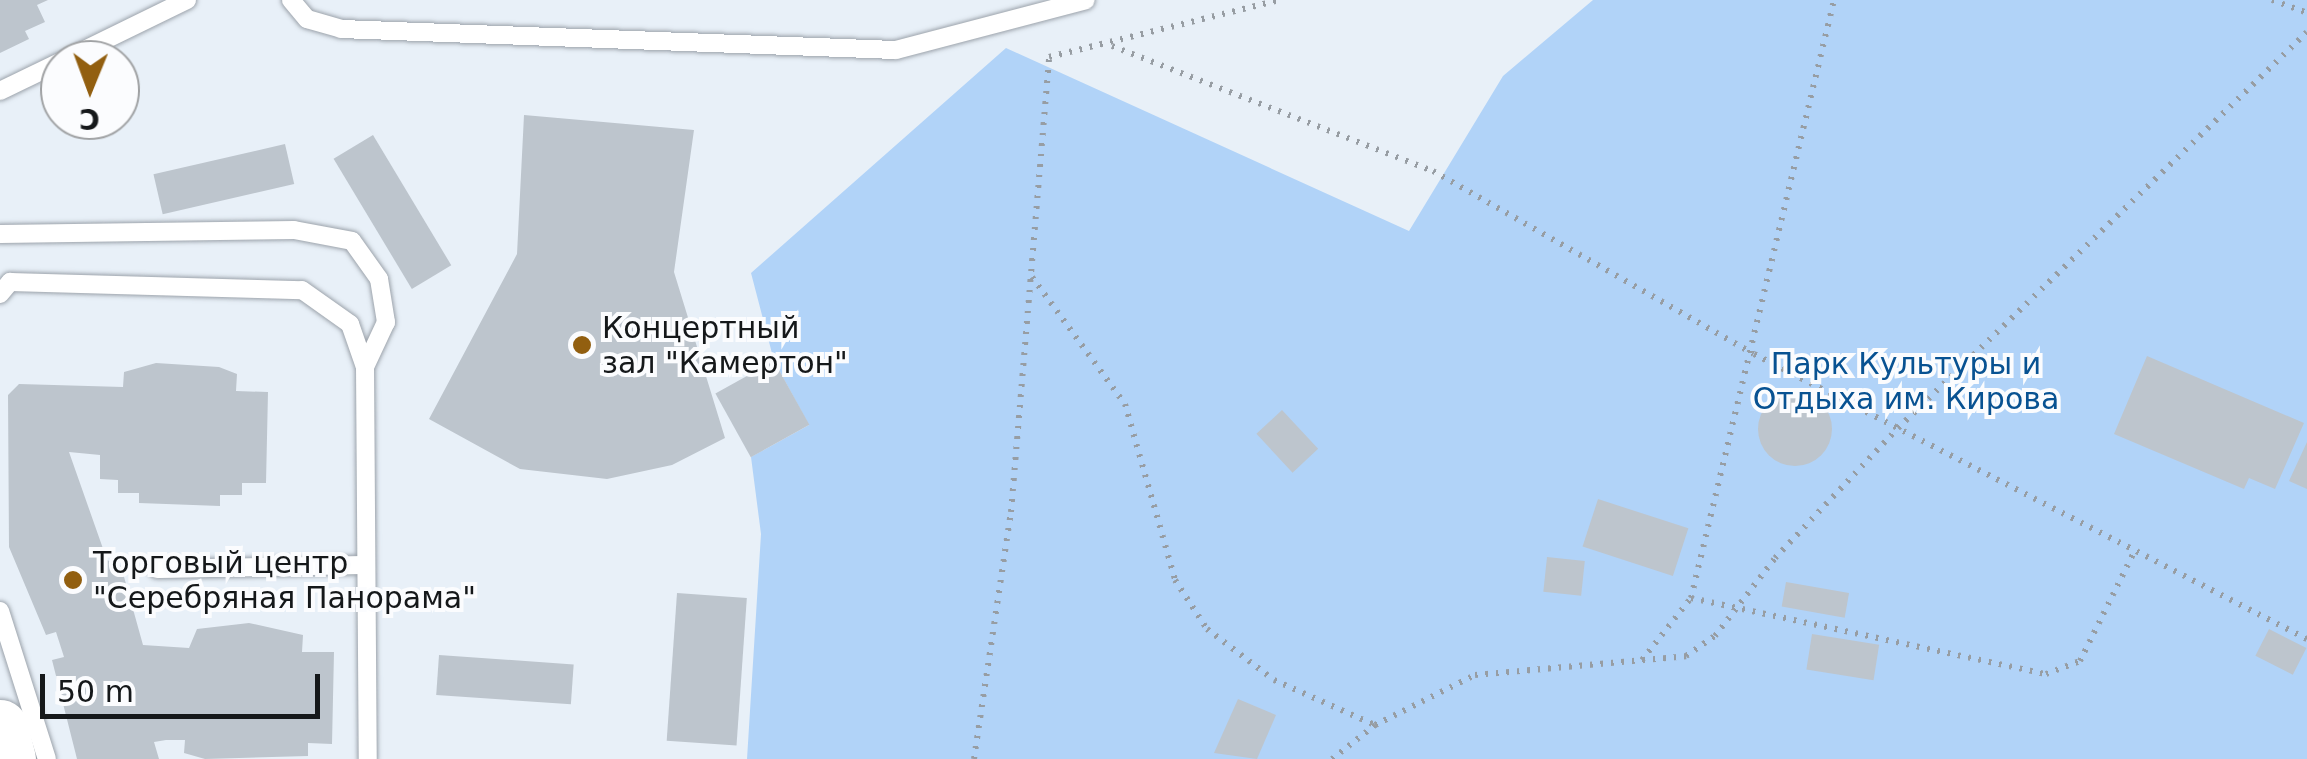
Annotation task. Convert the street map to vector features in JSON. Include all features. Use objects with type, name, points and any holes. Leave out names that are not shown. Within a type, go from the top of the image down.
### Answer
[{"type":"main road","points":[[0,727],[8,759]]},
{"type":"lane","points":[[105,40],[187,0]]},
{"type":"lane","points":[[291,0],[307,20],[341,29],[896,50],[1086,0]]},
{"type":"lane","points":[[0,91],[40,72]]},
{"type":"lane","points":[[0,234],[294,230],[352,241],[380,279],[386,322],[365,367]]},
{"type":"lane","points":[[0,294],[10,282],[302,290],[350,324],[365,367],[368,759]]},
{"type":"lane","points":[[157,569],[366,565]]},
{"type":"lane","points":[[0,610],[47,759]]},
{"type":"path","points":[[974,759],[1011,512],[1049,57],[1112,46],[1279,0]]},
{"type":"path","points":[[1641,660],[1691,598],[1754,354],[1834,0]]},
{"type":"path","points":[[2272,0],[2307,14]]},
{"type":"path","points":[[1332,759],[1375,725],[1474,674],[1686,656],[1740,608],[1776,558],[1898,428],[2307,32]]},
{"type":"path","points":[[1112,46],[1433,170],[1754,354],[2307,639]]},
{"type":"path","points":[[1032,277],[1125,404],[1174,580],[1208,629],[1274,680],[1375,725]]},
{"type":"path","points":[[1691,598],[2046,674],[2080,661],[2135,550]]},
{"type":"green space","name":"Парк Культуры и Отдыха им. Кирова","points":[[1593,0],[2307,0],[2307,759],[747,759],[761,534],[751,457],[809,425],[774,361],[751,273],[1006,48],[1409,231],[1503,76]]},
{"type":"building","points":[[0,0],[48,0],[37,5],[45,22],[25,31],[29,39],[0,53]]},
{"type":"building","name":"Концертный зал \"Камертон\"","points":[[524,115],[694,130],[674,272],[725,438],[672,465],[607,479],[520,469],[429,419],[517,254]]},
{"type":"building","points":[[373,135],[451,265],[412,289],[334,159]]},
{"type":"building","points":[[285,144],[294,184],[163,214],[153,174]]},
{"type":"building","points":[[2147,356],[2304,423],[2275,489],[2249,478],[2244,489],[2114,434]]},
{"type":"building","points":[[774,361],[809,425],[751,457],[715,393]]},
{"type":"building","points":[[156,363],[219,367],[237,374],[236,391],[268,392],[266,483],[242,483],[242,495],[220,495],[220,506],[139,503],[139,493],[118,493],[118,480],[100,479],[100,455],[69,452],[107,560],[121,566],[143,645],[189,648],[197,629],[249,623],[303,635],[302,652],[334,652],[332,744],[308,743],[308,756],[205,759],[184,753],[185,740],[166,740],[154,742],[159,759],[77,759],[52,660],[64,657],[56,632],[46,635],[9,547],[8,395],[19,384],[123,387],[124,372]]},
{"type":"building","points":[[1795,392],[1821,403],[1832,429],[1821,455],[1795,466],[1769,455],[1758,429],[1769,403]]},
{"type":"building","points":[[1282,410],[1318,449],[1293,473],[1256,434]]},
{"type":"building","points":[[2307,442],[2307,489],[2289,481]]},
{"type":"building","points":[[1598,499],[1688,528],[1673,576],[1583,547]]},
{"type":"building","points":[[1547,557],[1585,561],[1581,596],[1543,592]]},
{"type":"building","points":[[1786,582],[1849,593],[1845,618],[1782,607]]},
{"type":"building","points":[[677,593],[747,598],[737,746],[667,741]]},
{"type":"building","points":[[2269,629],[2306,648],[2293,675],[2255,656]]},
{"type":"building","points":[[1812,634],[1879,645],[1874,680],[1806,670]]},
{"type":"building","points":[[439,655],[574,664],[571,704],[436,695]]},
{"type":"building","points":[[1238,699],[1276,715],[1257,759],[1214,753]]},
{"type":"place","name":"Концертный зал \"Камертон\"","points":[[582,345]]},
{"type":"place","name":"Торговый центр \"Серебряная Панорама\"","points":[[73,580]]}]
